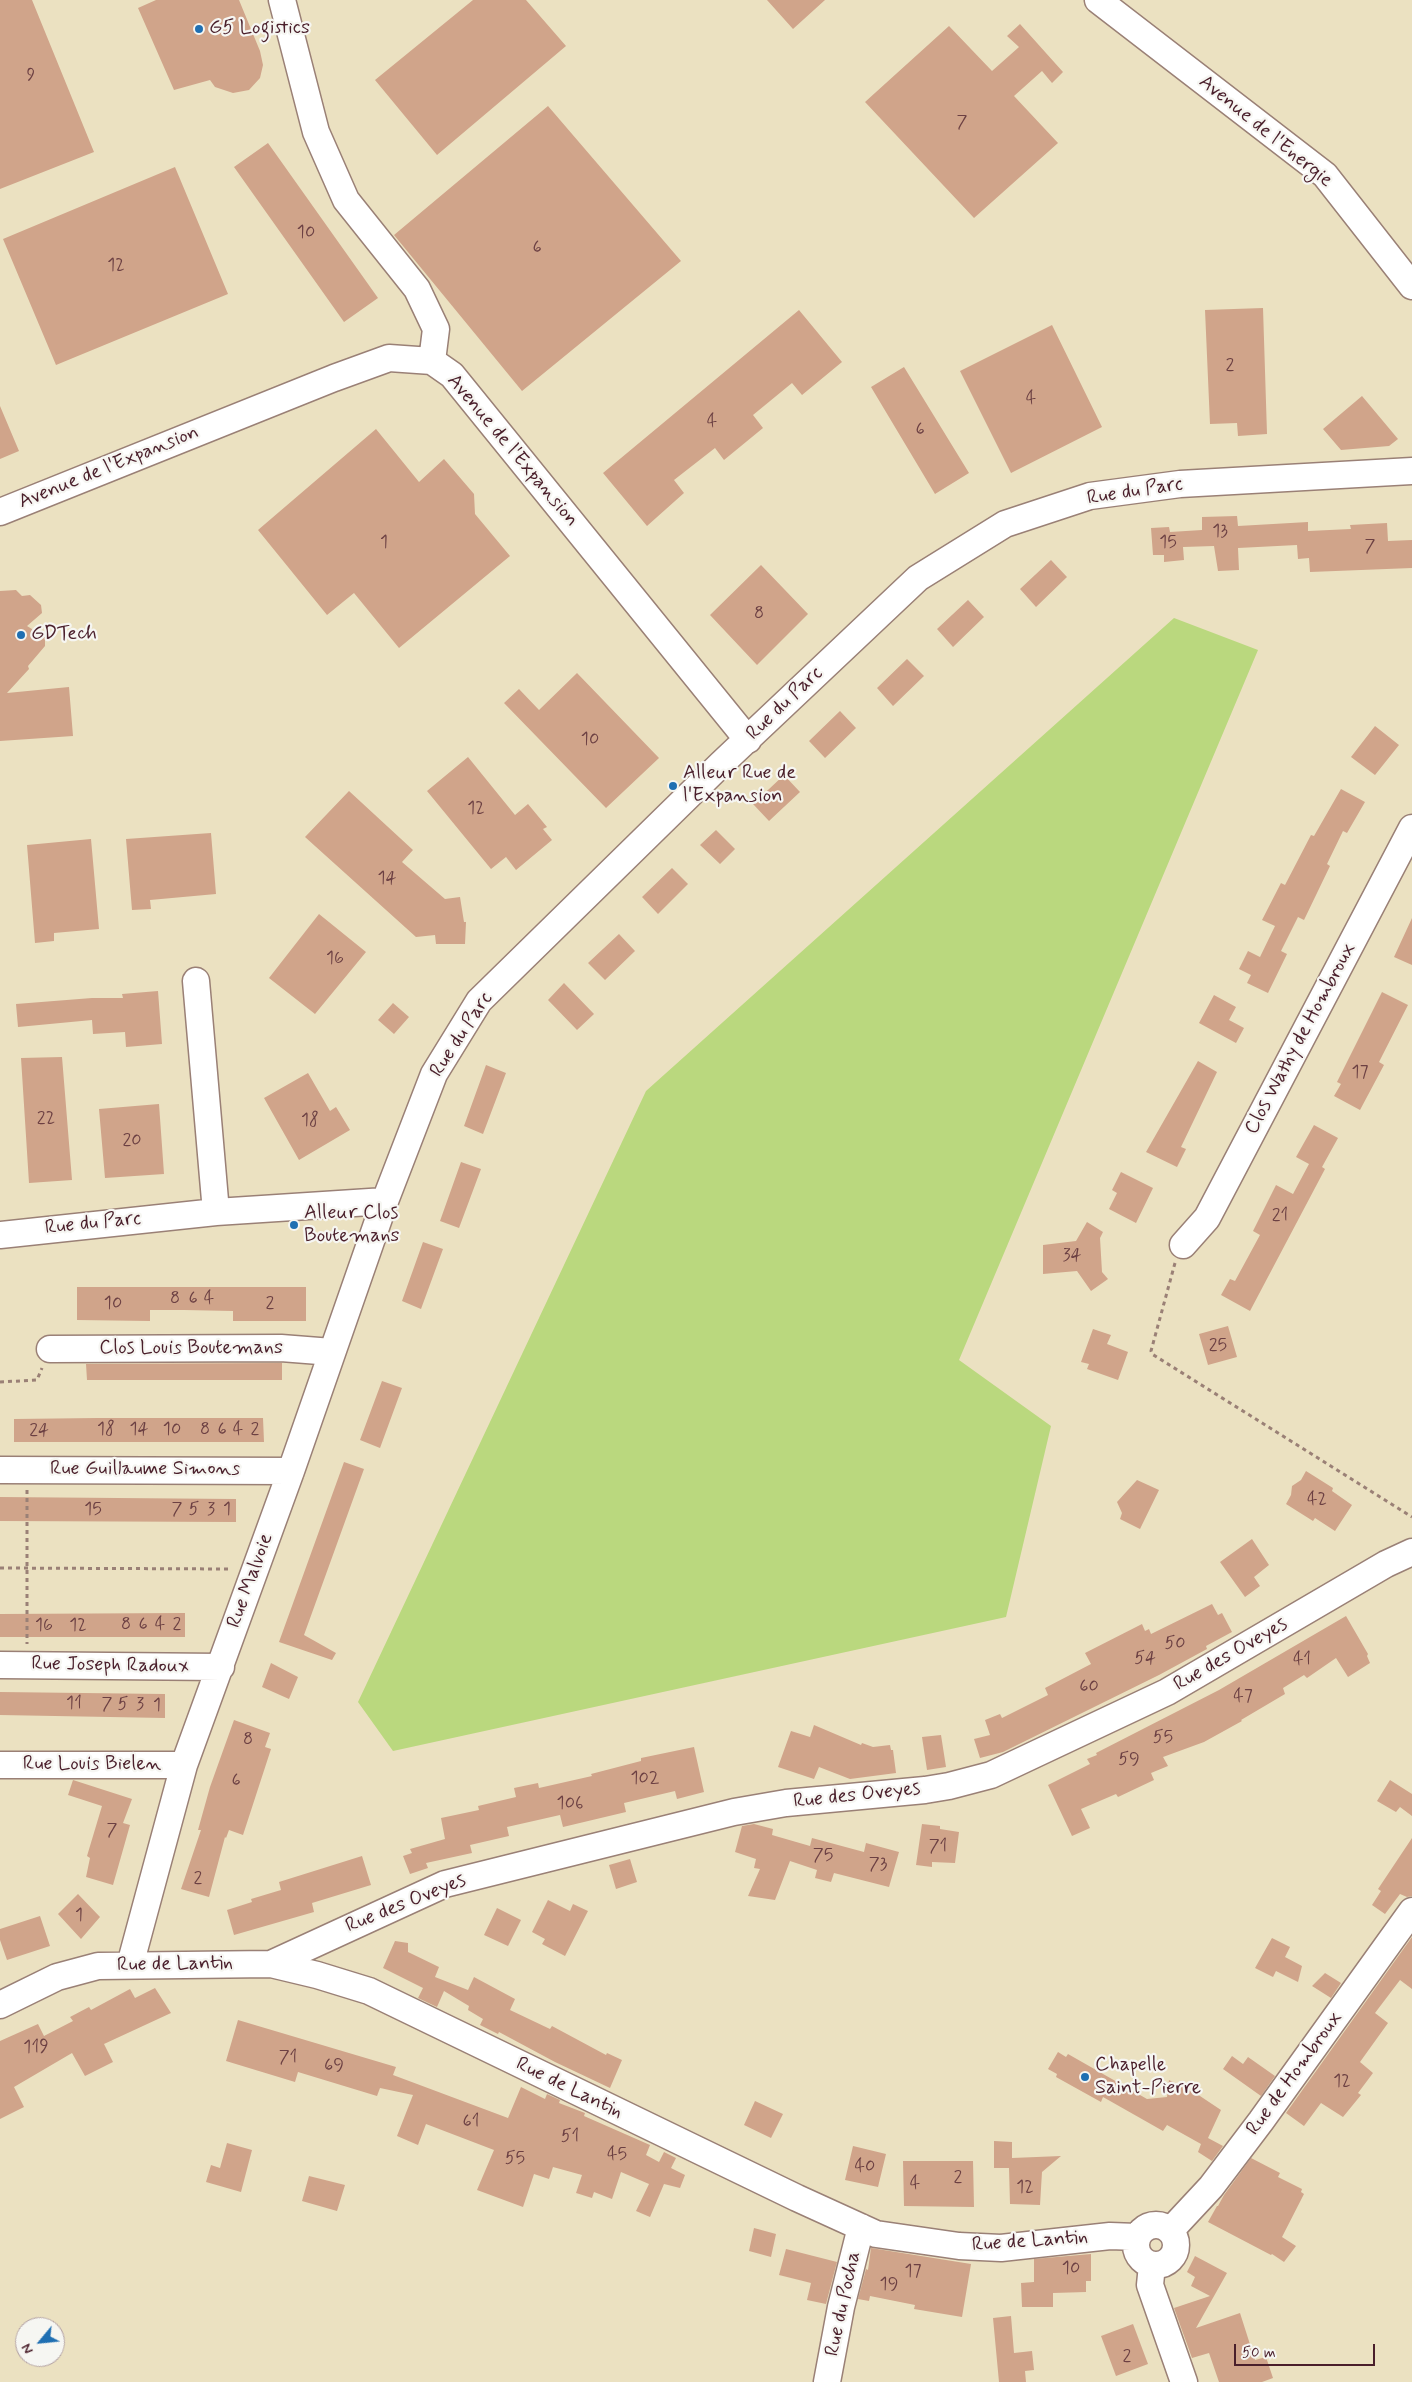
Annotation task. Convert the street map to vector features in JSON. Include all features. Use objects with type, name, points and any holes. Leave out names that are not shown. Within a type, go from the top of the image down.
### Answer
[{"type":"street","points":[[282,0],[316,132],[346,200],[417,289],[436,329],[432,361]]},
{"type":"street","name":"Avenue de l'Energie","points":[[1098,0],[1325,175],[1412,286]]},
{"type":"street","name":"Avenue de l'Expansion","points":[[0,512],[389,358],[432,361],[452,375],[748,740]]},
{"type":"street","name":"Rue du Parc","points":[[0,1235],[216,1212],[385,1201],[434,1074],[479,1001],[918,578],[1006,524],[1090,496],[1180,484],[1412,471]]},
{"type":"street","name":"Clos Wathy de Hombroux","points":[[1183,1245],[1207,1218],[1412,828]]},
{"type":"street","points":[[196,981],[216,1212]]},
{"type":"street","name":"Rue Malvoie","points":[[130,1965],[184,1765],[221,1668],[385,1201]]},
{"type":"street","name":"Clos Louis Boutemans","points":[[50,1349],[281,1348],[332,1352]]},
{"type":"street","name":"Rue Guillaume Simons","points":[[0,1470],[291,1471]]},
{"type":"street","name":"Rue des Oveyes","points":[[271,1964],[445,1884],[753,1808],[925,1790],[991,1775],[1167,1692],[1386,1564],[1412,1552]]},
{"type":"street","name":"Rue Joseph Radoux","points":[[0,1664],[221,1668]]},
{"type":"street","name":"Rue Louis Bielen","points":[[0,1766],[184,1765]]},
{"type":"street","name":"Rue de Hombroux","points":[[1170,2230],[1211,2187],[1261,2121],[1412,1911]]},
{"type":"street","name":"Rue de Lantin","points":[[0,2005],[58,1977],[98,1966],[271,1964],[317,1974],[369,1991],[788,2194],[876,2234],[967,2247],[1001,2248],[1110,2236],[1137,2237]]},
{"type":"street","points":[[1158,2225],[1170,2230],[1176,2240],[1174,2254],[1163,2265],[1152,2265],[1141,2259],[1136,2251],[1137,2237],[1143,2229],[1158,2225]]},
{"type":"street","name":"Rue du Pocha","points":[[828,2382],[841,2307],[861,2227]]},
{"type":"street","points":[[1152,2265],[1150,2285],[1184,2382]]},
{"type":"path","points":[[1183,1245],[1172,1271],[1152,1354],[1412,1518]]},
{"type":"path","points":[[0,1382],[36,1380],[50,1349]]},
{"type":"path","points":[[27,1470],[28,1665]]},
{"type":"path","points":[[0,1568],[255,1569]]},
{"type":"green space","points":[[1174,618],[1258,650],[959,1360],[1051,1426],[1006,1617],[393,1751],[358,1702],[646,1091]]},
{"type":"building","points":[[0,0],[32,0],[94,152],[0,189]]},
{"type":"building","name":"G5 Logistics","points":[[156,0],[239,0],[260,51],[263,65],[260,78],[249,90],[233,93],[215,87],[210,80],[174,90],[138,8]]},
{"type":"building","points":[[473,0],[526,0],[566,46],[437,155],[375,80]]},
{"type":"building","points":[[767,0],[825,0],[793,29]]},
{"type":"building","points":[[1020,24],[1063,72],[1052,83],[1042,71],[1014,96],[1058,143],[974,218],[865,102],[949,26],[992,71],[1019,47],[1007,36]]},
{"type":"building","points":[[548,106],[681,261],[522,391],[394,235]]},
{"type":"building","points":[[268,143],[378,298],[344,322],[234,167]]},
{"type":"building","points":[[175,167],[228,294],[56,365],[3,239]]},
{"type":"building","points":[[1263,308],[1267,434],[1238,436],[1237,423],[1210,424],[1205,310]]},
{"type":"building","points":[[799,310],[842,362],[802,395],[792,383],[753,415],[763,428],[724,460],[715,448],[674,480],[684,493],[647,526],[603,473]]},
{"type":"building","points":[[1052,325],[1102,427],[1011,473],[960,371]]},
{"type":"building","points":[[904,367],[969,473],[935,494],[871,387]]},
{"type":"building","points":[[1362,396],[1398,439],[1389,446],[1341,450],[1323,429]]},
{"type":"building","points":[[0,406],[19,451],[0,459]]},
{"type":"building","points":[[376,429],[419,482],[444,459],[474,494],[475,514],[510,556],[399,648],[354,593],[327,615],[258,530]]},
{"type":"building","points":[[1237,516],[1238,526],[1308,522],[1308,531],[1351,529],[1350,525],[1387,523],[1388,541],[1412,540],[1412,568],[1310,572],[1309,558],[1298,559],[1297,545],[1238,548],[1239,570],[1218,571],[1214,546],[1183,547],[1184,560],[1164,562],[1164,555],[1153,555],[1151,528],[1169,527],[1170,532],[1202,530],[1202,517]]},
{"type":"building","points":[[1051,560],[1067,577],[1036,607],[1020,589]]},
{"type":"building","points":[[761,565],[808,614],[757,665],[710,615]]},
{"type":"building","points":[[16,590],[22,596],[30,595],[41,605],[42,613],[27,626],[45,637],[45,646],[28,666],[29,669],[7,693],[69,687],[73,736],[0,741],[0,591]]},
{"type":"building","points":[[968,600],[984,617],[953,647],[937,629]]},
{"type":"building","points":[[907,659],[924,676],[893,706],[877,688]]},
{"type":"building","points":[[577,673],[659,758],[606,808],[504,703],[519,689],[539,710]]},
{"type":"building","points":[[840,711],[856,728],[825,758],[809,741]]},
{"type":"building","points":[[1375,726],[1399,745],[1375,775],[1351,757]]},
{"type":"building","points":[[468,757],[515,815],[528,804],[547,827],[543,829],[552,840],[516,870],[506,857],[491,869],[427,791]]},
{"type":"building","points":[[784,775],[800,792],[769,821],[753,804]]},
{"type":"building","points":[[1341,789],[1365,802],[1347,833],[1343,831],[1327,864],[1330,866],[1304,920],[1298,917],[1281,951],[1287,954],[1268,993],[1247,983],[1251,975],[1239,969],[1248,951],[1260,957],[1275,926],[1262,920],[1281,883],[1285,885],[1311,835],[1314,836]]},
{"type":"building","points":[[349,791],[413,850],[402,862],[445,899],[460,897],[464,922],[466,922],[465,944],[436,944],[435,935],[416,937],[305,837]]},
{"type":"building","points":[[716,830],[735,849],[720,864],[700,845]]},
{"type":"building","points":[[211,833],[216,894],[150,900],[151,909],[132,910],[126,839]]},
{"type":"building","points":[[91,839],[99,929],[54,933],[54,941],[35,943],[27,845]]},
{"type":"building","points":[[672,868],[688,884],[658,914],[642,897]]},
{"type":"building","points":[[319,914],[366,952],[315,1014],[269,978]]},
{"type":"building","points":[[1412,918],[1412,965],[1394,957]]},
{"type":"building","points":[[619,934],[635,951],[605,980],[588,963]]},
{"type":"building","points":[[564,983],[594,1014],[577,1030],[548,1000]]},
{"type":"building","points":[[158,991],[162,1044],[126,1047],[125,1032],[93,1034],[92,1020],[18,1027],[16,1004],[92,998],[123,998],[122,994]]},
{"type":"building","points":[[1382,992],[1408,1005],[1379,1062],[1384,1065],[1360,1110],[1334,1096],[1341,1084],[1337,1082]]},
{"type":"building","points":[[1214,995],[1236,1007],[1229,1020],[1244,1028],[1236,1043],[1199,1023]]},
{"type":"building","points":[[393,1003],[409,1017],[394,1034],[378,1020]]},
{"type":"building","points":[[62,1057],[72,1180],[29,1183],[21,1058]]},
{"type":"building","points":[[1198,1061],[1217,1072],[1181,1147],[1186,1149],[1177,1167],[1146,1152]]},
{"type":"building","points":[[486,1065],[506,1073],[483,1134],[464,1126]]},
{"type":"building","points":[[308,1073],[330,1111],[336,1107],[350,1130],[299,1160],[264,1098]]},
{"type":"building","points":[[159,1104],[164,1174],[105,1178],[99,1109]]},
{"type":"building","points":[[1314,1125],[1338,1138],[1322,1167],[1325,1169],[1250,1311],[1221,1295],[1230,1279],[1235,1281],[1260,1235],[1253,1231],[1276,1185],[1293,1194],[1309,1164],[1296,1157]]},
{"type":"building","points":[[461,1162],[481,1169],[459,1228],[440,1221]]},
{"type":"building","points":[[1121,1172],[1153,1188],[1136,1223],[1109,1209],[1117,1193],[1112,1190]]},
{"type":"building","points":[[1087,1222],[1103,1232],[1100,1238],[1102,1272],[1108,1279],[1091,1291],[1077,1271],[1043,1274],[1043,1245],[1076,1241]]},
{"type":"building","points":[[423,1242],[443,1249],[421,1309],[402,1301]]},
{"type":"building","points":[[77,1287],[306,1287],[306,1321],[233,1321],[233,1311],[184,1310],[150,1310],[150,1321],[77,1320]]},
{"type":"building","points":[[1228,1326],[1237,1357],[1208,1365],[1199,1334]]},
{"type":"building","points":[[1093,1329],[1111,1335],[1107,1344],[1128,1352],[1118,1380],[1087,1369],[1089,1364],[1081,1362]]},
{"type":"building","points":[[282,1363],[282,1380],[87,1380],[86,1364]]},
{"type":"building","points":[[382,1381],[402,1388],[380,1448],[360,1440]]},
{"type":"building","points":[[263,1418],[264,1442],[14,1442],[14,1419]]},
{"type":"building","points":[[344,1462],[364,1469],[304,1635],[336,1653],[332,1660],[279,1642]]},
{"type":"building","points":[[1306,1471],[1333,1488],[1332,1491],[1352,1505],[1335,1531],[1315,1518],[1313,1521],[1286,1504],[1291,1495],[1292,1486],[1301,1480]]},
{"type":"building","points":[[1137,1480],[1159,1490],[1140,1529],[1120,1519],[1122,1513],[1117,1502]]},
{"type":"building","points":[[0,1497],[236,1499],[236,1522],[0,1521]]},
{"type":"building","points":[[1252,1539],[1269,1565],[1254,1577],[1260,1586],[1245,1597],[1220,1562]]},
{"type":"building","points":[[1212,1604],[1218,1615],[1222,1613],[1232,1632],[1206,1646],[1207,1649],[1159,1675],[1003,1752],[980,1758],[974,1739],[990,1735],[985,1720],[1000,1714],[1002,1718],[1048,1695],[1045,1688],[1091,1664],[1085,1653],[1142,1624],[1145,1631],[1149,1629],[1151,1634]]},
{"type":"building","points":[[185,1613],[185,1637],[0,1637],[0,1614]]},
{"type":"building","points":[[1346,1616],[1368,1654],[1370,1663],[1348,1677],[1336,1658],[1307,1678],[1304,1675],[1283,1688],[1285,1694],[1242,1721],[1204,1742],[1163,1757],[1168,1766],[1151,1773],[1154,1780],[1118,1797],[1116,1794],[1081,1809],[1090,1828],[1072,1836],[1048,1785],[1090,1764],[1087,1759],[1097,1755],[1096,1753],[1219,1690]]},
{"type":"building","points":[[271,1663],[298,1677],[289,1699],[262,1687]]},
{"type":"building","points":[[0,1692],[165,1694],[165,1718],[0,1715]]},
{"type":"building","points":[[234,1720],[270,1733],[265,1747],[271,1749],[243,1835],[229,1830],[225,1837],[209,1897],[181,1889],[201,1830],[198,1830],[210,1787]]},
{"type":"building","points":[[814,1725],[861,1745],[862,1743],[873,1747],[890,1745],[891,1750],[893,1750],[896,1773],[850,1779],[819,1767],[814,1779],[778,1767],[791,1731],[810,1737]]},
{"type":"building","points":[[941,1735],[946,1767],[927,1770],[922,1737]]},
{"type":"building","points":[[694,1747],[704,1792],[677,1799],[675,1791],[624,1803],[626,1812],[563,1827],[560,1815],[507,1827],[509,1836],[470,1845],[472,1853],[426,1863],[428,1868],[410,1874],[403,1856],[412,1853],[410,1849],[445,1839],[441,1818],[479,1810],[478,1806],[516,1797],[514,1788],[538,1783],[539,1788],[592,1776],[591,1774],[641,1761],[641,1758]]},
{"type":"building","points":[[73,1780],[132,1799],[123,1823],[130,1825],[113,1885],[86,1877],[90,1858],[87,1856],[102,1806],[68,1795]]},
{"type":"building","points":[[1390,1780],[1412,1794],[1412,1816],[1400,1807],[1396,1812],[1377,1801]]},
{"type":"building","points":[[754,1824],[773,1829],[772,1835],[810,1846],[812,1838],[864,1852],[866,1843],[899,1852],[889,1887],[834,1873],[831,1882],[815,1878],[817,1870],[790,1861],[775,1900],[748,1896],[760,1869],[754,1868],[756,1859],[735,1852],[742,1826]]},
{"type":"building","points":[[922,1824],[940,1826],[940,1829],[959,1832],[955,1863],[932,1862],[932,1867],[916,1865]]},
{"type":"building","points":[[1412,1838],[1412,1896],[1407,1897],[1400,1894],[1385,1914],[1372,1905],[1381,1891],[1378,1889]]},
{"type":"building","points":[[362,1856],[371,1885],[312,1903],[314,1912],[234,1935],[227,1910],[252,1902],[251,1899],[281,1890],[279,1882]]},
{"type":"building","points":[[630,1859],[637,1882],[616,1889],[609,1865]]},
{"type":"building","points":[[78,1894],[100,1917],[81,1939],[58,1914]]},
{"type":"building","points":[[548,1900],[570,1911],[573,1904],[588,1911],[565,1956],[542,1944],[545,1939],[532,1932]]},
{"type":"building","points":[[497,1908],[521,1920],[508,1946],[484,1935]]},
{"type":"building","points":[[40,1916],[50,1946],[7,1960],[0,1940],[0,1929]]},
{"type":"building","points":[[1412,1937],[1412,1989],[1400,1980],[1375,2013],[1388,2023],[1360,2062],[1373,2073],[1358,2093],[1361,2095],[1343,2117],[1321,2103],[1304,2126],[1286,2113]]},
{"type":"building","points":[[1272,1938],[1290,1947],[1285,1957],[1302,1966],[1298,1982],[1276,1971],[1273,1977],[1255,1968]]},
{"type":"building","points":[[395,1941],[408,1943],[408,1952],[439,1967],[435,1977],[468,1990],[474,1977],[515,1999],[510,2010],[550,2029],[552,2026],[606,2055],[607,2053],[622,2060],[610,2088],[555,2062],[499,2032],[498,2034],[480,2025],[483,2019],[468,2010],[469,2006],[444,1991],[437,2007],[418,1998],[423,1988],[383,1968]]},
{"type":"building","points":[[1325,1973],[1341,1983],[1331,1998],[1312,1986]]},
{"type":"building","points":[[155,1988],[171,2013],[104,2044],[113,2062],[85,2076],[72,2053],[14,2087],[24,2107],[0,2119],[0,2041],[38,2024],[44,2036],[73,2021],[70,2017],[89,2007],[91,2010],[130,1989],[135,1998]]},
{"type":"building","points":[[238,2020],[396,2067],[393,2075],[508,2118],[521,2087],[545,2099],[547,2094],[560,2100],[559,2103],[585,2113],[584,2116],[650,2145],[646,2155],[659,2162],[664,2152],[676,2158],[671,2168],[685,2175],[680,2188],[664,2184],[650,2217],[636,2211],[649,2184],[621,2172],[612,2199],[594,2192],[592,2198],[576,2193],[582,2175],[553,2167],[549,2179],[534,2174],[523,2207],[477,2190],[494,2150],[426,2124],[418,2145],[397,2136],[413,2095],[380,2088],[377,2096],[298,2072],[295,2082],[226,2061]]},
{"type":"building","points":[[1058,2052],[1066,2057],[1068,2054],[1147,2099],[1167,2097],[1169,2080],[1200,2096],[1221,2110],[1208,2138],[1223,2146],[1212,2161],[1198,2152],[1201,2144],[1167,2125],[1163,2131],[1103,2097],[1101,2102],[1056,2077],[1057,2074],[1048,2069]]},
{"type":"building","points":[[1232,2056],[1243,2064],[1248,2057],[1275,2076],[1261,2096],[1223,2069]]},
{"type":"building","points":[[755,2101],[783,2114],[771,2138],[744,2125]]},
{"type":"building","points":[[994,2141],[1012,2142],[1012,2158],[1061,2156],[1042,2172],[1040,2205],[1010,2204],[1009,2168],[994,2168]]},
{"type":"building","points":[[227,2143],[252,2150],[241,2192],[206,2182],[211,2165],[220,2168]]},
{"type":"building","points":[[853,2146],[886,2154],[878,2187],[845,2180]]},
{"type":"building","points":[[1251,2158],[1280,2173],[1278,2177],[1302,2189],[1301,2192],[1304,2194],[1282,2237],[1296,2246],[1284,2262],[1208,2222],[1224,2195]]},
{"type":"building","points":[[903,2161],[973,2161],[974,2207],[904,2206]]},
{"type":"building","points":[[309,2176],[345,2185],[337,2211],[302,2201]]},
{"type":"building","points":[[754,2228],[776,2234],[771,2257],[749,2251]]},
{"type":"building","points":[[871,2248],[971,2264],[962,2317],[914,2309],[915,2305],[870,2296],[869,2301],[858,2299],[866,2269],[868,2270]]},
{"type":"building","points":[[786,2249],[837,2262],[826,2304],[807,2300],[811,2283],[779,2275]]},
{"type":"building","points":[[1091,2254],[1091,2281],[1086,2281],[1086,2292],[1053,2293],[1053,2307],[1022,2307],[1021,2283],[1034,2282],[1034,2259]]},
{"type":"building","points":[[1195,2256],[1227,2273],[1196,2328],[1240,2313],[1255,2360],[1266,2357],[1273,2378],[1262,2382],[1219,2382],[1209,2353],[1192,2358],[1174,2308],[1210,2296],[1191,2286],[1195,2277],[1187,2272]]},
{"type":"building","points":[[1011,2316],[1014,2353],[1032,2351],[1034,2370],[1025,2371],[1026,2382],[999,2382],[993,2318]]},
{"type":"building","points":[[1133,2324],[1148,2364],[1116,2376],[1101,2336]]},
{"type":"place","name":"G5 Logistics","points":[[199,29]]},
{"type":"place","name":"GDTech","points":[[21,635]]},
{"type":"place","name":"Alleur Rue de l'Expansion","points":[[673,786]]},
{"type":"place","name":"Alleur Clos Boutemans","points":[[294,1225]]},
{"type":"place","name":"Chapelle Saint-Pierre","points":[[1085,2077]]}]
